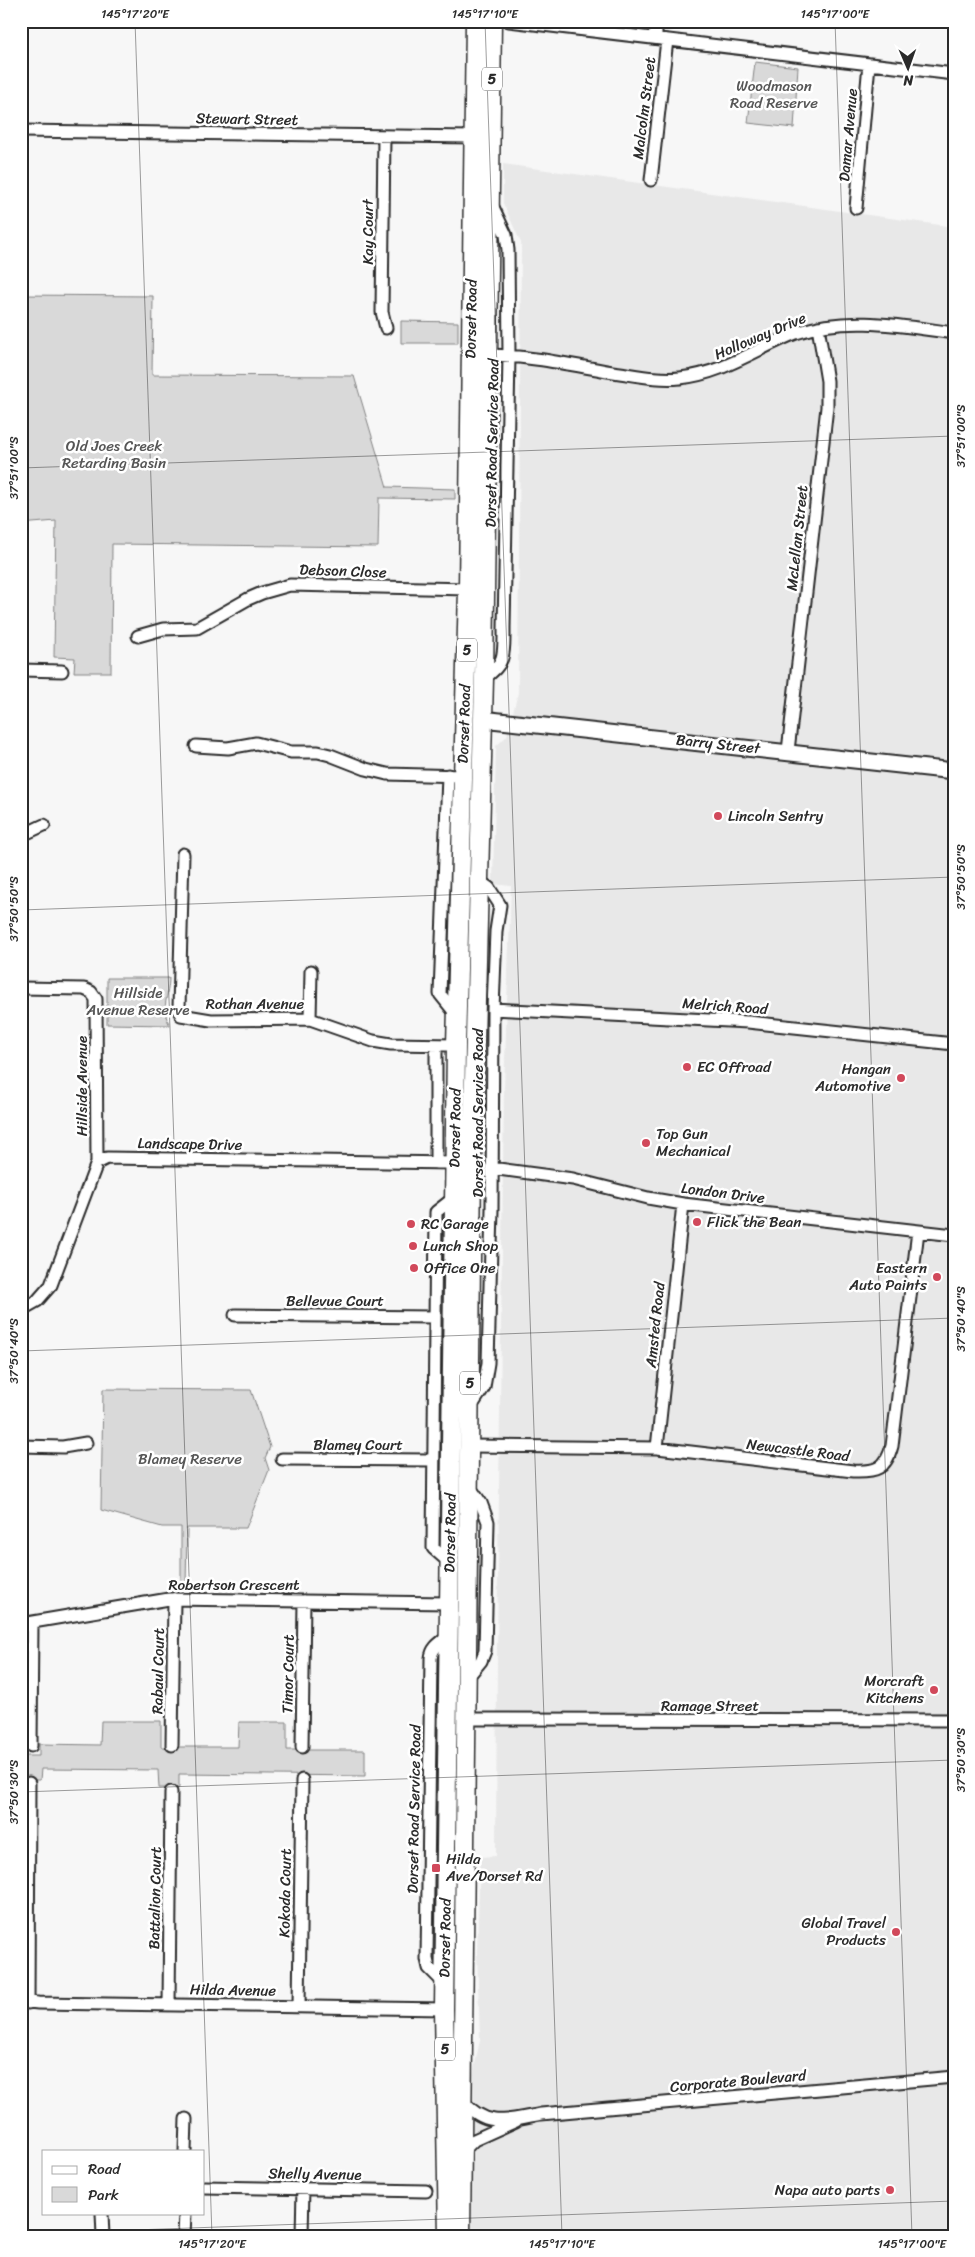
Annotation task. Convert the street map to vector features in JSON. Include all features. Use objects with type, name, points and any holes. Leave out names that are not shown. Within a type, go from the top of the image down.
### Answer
[{"type":"main road","name":"Dorset Road","points":[[461,2236],[472,1162],[478,881],[468,589],[475,21]]},
{"type":"main road","name":"Dorset Road","points":[[448,2236],[444,2009],[456,1014],[460,889],[455,775],[484,678],[492,21]]},
{"type":"main road","points":[[473,137],[491,137]]},
{"type":"main road","name":"Barry Street","points":[[473,718],[954,771]]},
{"type":"main road","points":[[460,889],[478,881]]},
{"type":"main road","points":[[454,1163],[472,1162]]},
{"type":"main road","points":[[449,1603],[468,1603]]},
{"type":"main road","points":[[448,1719],[467,1719]]},
{"type":"main road","points":[[447,1862],[465,1850]]},
{"type":"main road","points":[[444,2009],[463,2009]]},
{"type":"street","points":[[509,21],[954,74]]},
{"type":"street","name":"Malcolm Street","points":[[651,180],[662,39],[656,21]]},
{"type":"street","name":"Damar Avenue","points":[[856,208],[869,64]]},
{"type":"street","name":"Stewart Street","points":[[21,131],[473,137]]},
{"type":"street","name":"Kay Court","points":[[384,136],[382,312],[386,328]]},
{"type":"street","name":"Dorset Road Service Road","points":[[484,678],[495,671],[501,663],[504,654],[509,356],[508,250],[502,226],[491,204]]},
{"type":"street","name":"Holloway Drive","points":[[488,355],[509,356],[644,376],[677,378],[693,376],[729,366],[784,338],[818,328],[883,323],[954,333]]},
{"type":"street","name":"McLellan Street","points":[[788,752],[827,407],[827,380],[818,328]]},
{"type":"street","name":"Debson Close","points":[[138,636],[169,629],[196,628],[248,599],[290,585],[468,589]]},
{"type":"street","points":[[21,670],[62,671]]},
{"type":"street","points":[[196,746],[228,748],[256,743],[291,752],[318,752],[366,769],[387,774],[455,775]]},
{"type":"street","name":"Dorset Road Service Road","points":[[455,775],[440,994],[456,1014]]},
{"type":"street","points":[[21,831],[29,832],[44,825]]},
{"type":"street","name":"Rothan Avenue","points":[[183,854],[179,1008],[181,1015],[211,1020],[310,1019],[373,1041],[391,1044],[456,1045]]},
{"type":"street","name":"Dorset Road Service Road","points":[[470,1409],[484,1387],[487,1378],[492,1209],[493,1009],[496,931],[500,905],[489,888],[478,881]]},
{"type":"street","points":[[310,1019],[311,971]]},
{"type":"street","name":"Hillside Avenue","points":[[21,988],[84,989],[91,992],[96,999],[97,1163]]},
{"type":"street","name":"Melrich Road","points":[[493,1009],[748,1022],[954,1044]]},
{"type":"street","points":[[436,1045],[436,1163]]},
{"type":"street","name":"Landscape Drive","points":[[97,1163],[107,1158],[454,1163]]},
{"type":"street","points":[[21,1310],[38,1301],[51,1285],[97,1163]]},
{"type":"street","name":"London Drive","points":[[491,1168],[573,1179],[648,1198],[683,1204],[954,1235]]},
{"type":"street","name":"Dorset Road Service Road","points":[[450,1562],[433,1548],[436,1212],[455,1196]]},
{"type":"street","name":"Amsted Road","points":[[657,1448],[683,1204]]},
{"type":"street","name":"Newcastle Road","points":[[470,1446],[657,1448],[869,1472],[888,1460],[892,1446],[918,1231]]},
{"type":"street","name":"Bellevue Court","points":[[235,1315],[435,1316]]},
{"type":"street","name":"Dorset Road Service Road","points":[[436,1340],[452,1374]]},
{"type":"street","points":[[21,1446],[63,1447],[86,1443]]},
{"type":"street","name":"Blamey Court","points":[[282,1459],[433,1460]]},
{"type":"street","points":[[467,1678],[481,1661],[485,1652],[488,1522],[481,1503],[469,1486]]},
{"type":"street","name":"Robertson Crescent","points":[[26,1623],[174,1599],[449,1603]]},
{"type":"street","name":"Rabaul Court","points":[[172,1745],[174,1599]]},
{"type":"street","name":"Timor Court","points":[[302,1748],[304,1601]]},
{"type":"street","points":[[26,1623],[31,1746]]},
{"type":"street","name":"Dorset Road Service Road","points":[[445,1984],[429,1968],[428,1960],[431,1658],[436,1645],[449,1636]]},
{"type":"street","name":"Ramage Street","points":[[467,1719],[954,1720]]},
{"type":"street","name":"Kokoda Court","points":[[299,2006],[302,1780]]},
{"type":"street","points":[[25,2002],[29,1783]]},
{"type":"street","name":"Battalion Court","points":[[169,2005],[171,1792]]},
{"type":"street","name":"Hilda Avenue","points":[[25,2002],[444,2009]]},
{"type":"street","name":"Corporate Boulevard","points":[[463,2101],[475,2114],[494,2121],[541,2114],[954,2077]]},
{"type":"street","name":"Corporate Boulevard","points":[[462,2152],[474,2140],[525,2117]]},
{"type":"street","points":[[185,2150],[186,2119]]},
{"type":"street","name":"Shelly Avenue","points":[[205,2187],[426,2190]]},
{"type":"street","points":[[302,2236],[303,2188]]},
{"type":"street","points":[[102,2214],[102,2236]]},
{"type":"street","points":[[184,2214],[184,2236]]},
{"type":"shaded area","points":[[503,164],[954,227],[954,2236],[470,2236],[466,2108],[480,2040],[477,1953],[480,1857],[496,1856],[504,1089],[511,886],[493,884],[496,746],[507,736],[518,693],[521,243],[503,203]]},
{"type":"green space","name":"Woodmason Road Reserve","points":[[755,62],[798,67],[794,128],[748,123]]},
{"type":"green space","name":"Old Joes Creek Retarding Basin","points":[[21,295],[153,296],[152,375],[354,376],[387,487],[455,489],[455,499],[379,498],[378,547],[112,544],[111,672],[74,672],[75,658],[54,657],[56,521],[21,524]]},
{"type":"green space","points":[[401,321],[458,322],[458,343],[401,343]]},
{"type":"green space","name":"Hillside Avenue Reserve","points":[[107,978],[169,978],[165,1008],[170,1025],[107,1024]]},
{"type":"green space","name":"Blamey Reserve","points":[[103,1389],[251,1390],[270,1447],[265,1458],[269,1470],[246,1528],[187,1528],[186,1587],[181,1586],[181,1527],[162,1527],[101,1510]]},
{"type":"green space","points":[[101,1721],[161,1721],[161,1747],[238,1747],[239,1722],[287,1722],[287,1750],[365,1750],[365,1776],[179,1774],[179,1788],[159,1788],[158,1770],[41,1769],[40,1780],[21,1780],[21,1756],[39,1756],[39,1744],[100,1745]]},
{"type":"place","name":"Lincoln Sentry","points":[[718,816]]},
{"type":"place","name":"EC Offroad","points":[[687,1067]]},
{"type":"place","name":"Hangan Automotive","points":[[901,1078]]},
{"type":"place","name":"Top Gun Mechanical","points":[[646,1143]]},
{"type":"place","name":"Flick the Bean","points":[[697,1222]]},
{"type":"place","name":"RC Garage","points":[[411,1224]]},
{"type":"place","name":"Lunch Shop","points":[[413,1246]]},
{"type":"place","name":"Office One","points":[[414,1268]]},
{"type":"place","name":"Eastern Auto Paints","points":[[937,1277]]},
{"type":"place","name":"Morcraft Kitchens","points":[[934,1690]]},
{"type":"place","name":"Hilda Ave/Dorset Rd","points":[[436,1868]]},
{"type":"place","name":"Global Travel Products","points":[[896,1932]]},
{"type":"place","name":"Napa auto parts","points":[[890,2190]]}]
